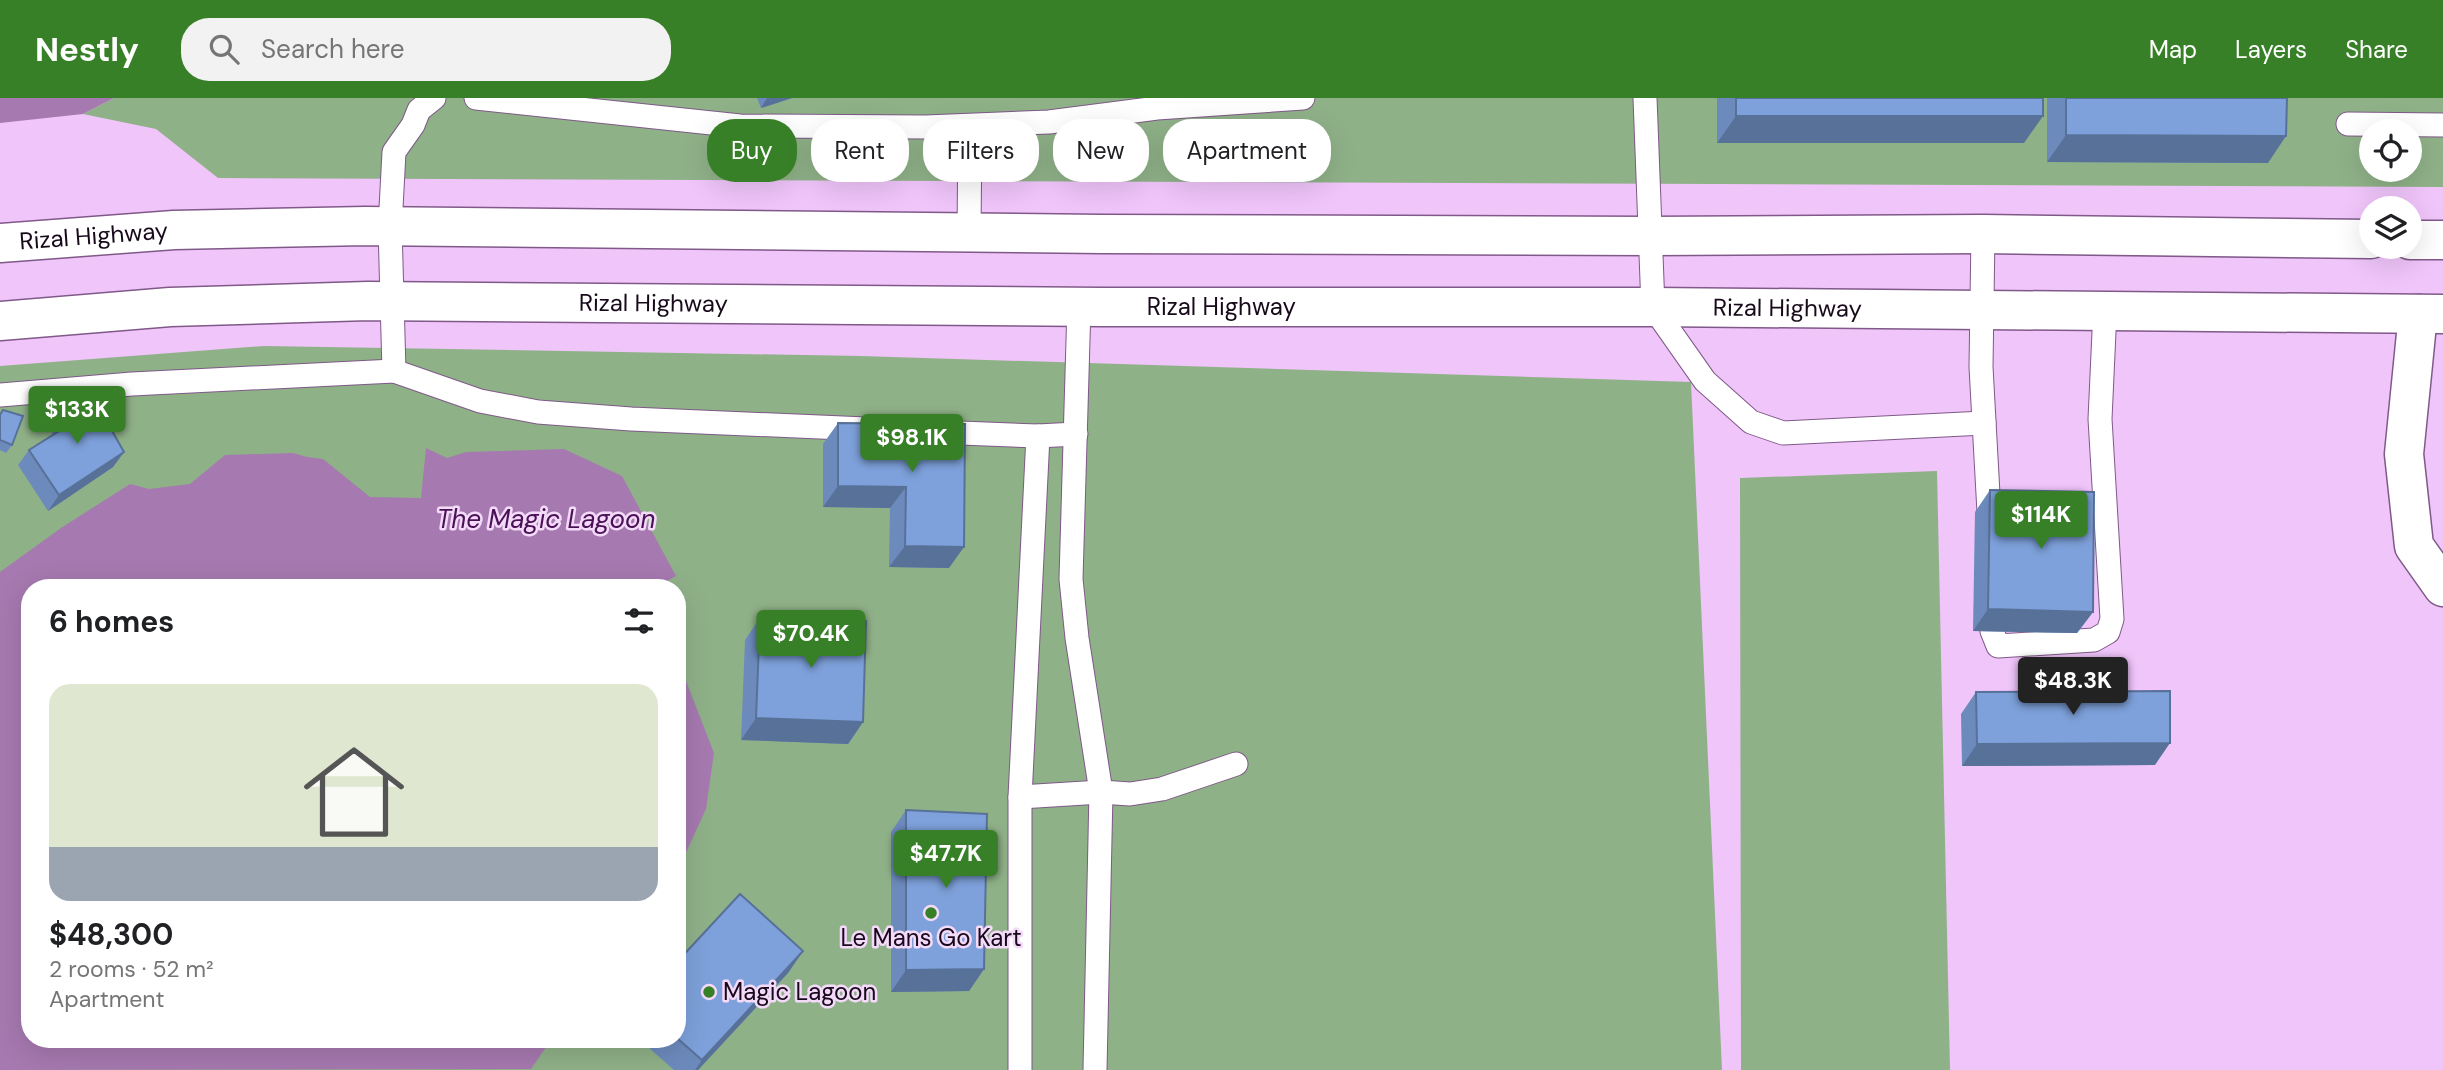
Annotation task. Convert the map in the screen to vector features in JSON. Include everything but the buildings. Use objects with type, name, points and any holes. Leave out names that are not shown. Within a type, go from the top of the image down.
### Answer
[{"type":"main road","name":"Rizal Highway","points":[[0,243],[174,230],[390,227],[1650,236],[1983,234],[2359,239]]},
{"type":"main road","points":[[2422,240],[2443,240]]},
{"type":"main road","name":"Rizal Highway","points":[[0,321],[170,307],[394,301],[1983,309],[2431,314]]},
{"type":"main road","points":[[2431,314],[2404,454],[2413,546],[2443,587]]},
{"type":"lane","points":[[394,371],[390,227],[394,152],[413,125],[419,110],[434,98]]},
{"type":"lane","points":[[476,98],[740,126],[923,126]]},
{"type":"lane","points":[[1039,123],[1157,108],[1303,98]]},
{"type":"lane","points":[[1645,98],[1653,307],[1706,381],[1751,422],[1783,433],[1984,423]]},
{"type":"lane","points":[[2348,124],[2443,125]]},
{"type":"lane","points":[[969,182],[969,233]]},
{"type":"lane","points":[[1983,234],[1982,367],[1989,512]]},
{"type":"lane","points":[[1079,306],[1071,579],[1077,638],[1101,792],[1095,1070]]},
{"type":"lane","points":[[1992,631],[1998,646],[2094,640],[2108,632],[2112,619],[2100,419],[2105,310]]},
{"type":"lane","points":[[0,396],[132,384],[394,371],[480,401],[538,412],[631,419],[889,430]]},
{"type":"lane","points":[[916,431],[1038,436],[1076,434]]},
{"type":"lane","points":[[1020,1070],[1020,797],[1038,436]]},
{"type":"lane","points":[[1020,797],[1101,792],[1130,794],[1162,789],[1236,764]]},
{"type":"green space","points":[[114,98],[2443,98],[2443,187],[1207,182],[1331,182],[1331,119],[1163,119],[1163,182],[1149,182],[1149,119],[1053,119],[1053,181],[1039,181],[1039,119],[923,119],[923,181],[909,181],[909,119],[811,119],[811,180],[797,180],[797,119],[707,119],[707,180],[218,178],[156,129],[83,114]]},
{"type":"green space","points":[[264,346],[861,356],[1691,382],[1722,1070],[0,1070],[0,366]]},
{"type":"green space","points":[[1937,471],[1950,1070],[1741,1070],[1740,478]]},
{"type":"water","points":[[0,98],[114,98],[83,114],[0,123]]},
{"type":"water","name":"The Magic Lagoon","points":[[426,448],[447,458],[466,452],[564,449],[622,476],[676,576],[671,579],[21,579],[21,1048],[545,1048],[531,1069],[0,1070],[0,572],[61,528],[130,484],[149,489],[190,484],[225,455],[293,453],[323,459],[370,497],[421,498]]},
{"type":"water","points":[[686,681],[714,753],[706,809],[686,852]]},
{"type":"place","name":"Le Mans Go Kart","points":[[931,913]]},
{"type":"place","name":"Magic Lagoon","points":[[709,992]]}]
